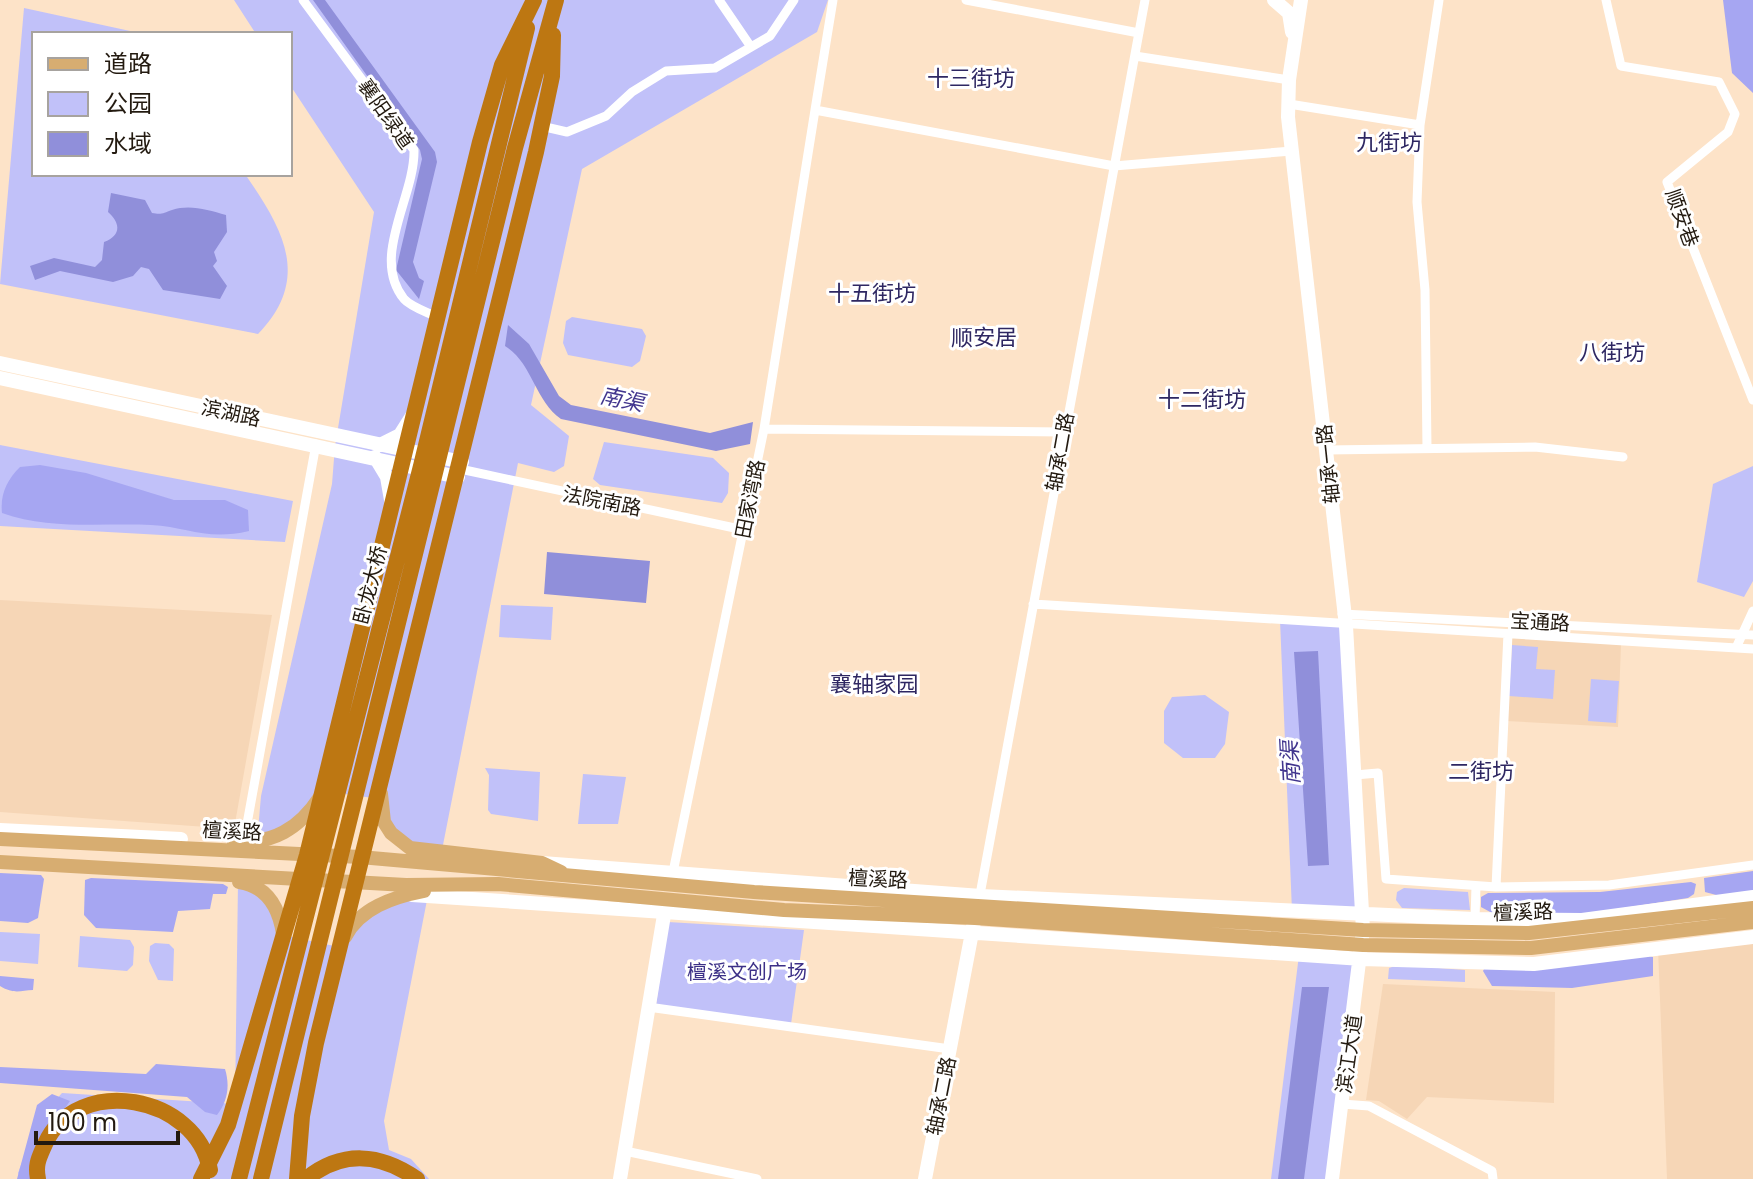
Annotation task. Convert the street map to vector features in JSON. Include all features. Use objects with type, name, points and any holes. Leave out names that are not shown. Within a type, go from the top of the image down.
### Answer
[{"type":"highway","points":[[201,1179],[228,1125],[301,878],[412,415],[502,65],[534,0]]},
{"type":"highway","name":"卧龙大桥","points":[[261,1179],[506,146],[534,0]]},
{"type":"highway","points":[[297,1179],[302,1116],[354,880],[460,470],[552,76],[555,5]]},
{"type":"highway","name":"卧龙大桥","points":[[239,1179],[506,146],[555,5]]},
{"type":"highway","points":[[38,1179],[35,1165],[48,1136],[68,1114],[98,1101],[131,1101],[172,1114],[191,1132],[209,1162],[212,1179]]},
{"type":"highway","points":[[306,1179],[321,1167],[352,1157],[396,1164],[417,1179]]},
{"type":"main road","points":[[383,766],[380,799],[384,822],[391,833],[410,848],[542,863],[569,876]]},
{"type":"main road","points":[[159,847],[181,839],[243,847],[276,838],[292,829],[310,812],[323,791]]},
{"type":"main road","name":"檀溪路","points":[[0,839],[159,847],[243,847],[569,876],[672,879],[1362,952],[1531,948],[1671,940],[1753,922]]},
{"type":"main road","name":"檀溪路","points":[[0,862],[406,885],[488,884],[665,907],[977,912],[1363,930],[1526,933],[1753,908]]},
{"type":"main road","points":[[156,870],[179,879],[255,884],[273,903],[283,935]]},
{"type":"main road","points":[[339,948],[352,923],[362,913],[404,895],[488,884]]},
{"type":"street","name":"襄阳绿道","points":[[303,0],[414,150],[394,243],[391,276],[406,301],[437,317]]},
{"type":"street","points":[[719,0],[751,47]]},
{"type":"street","points":[[541,126],[567,132],[606,116],[632,92],[666,71],[715,68],[770,36],[794,0]]},
{"type":"street","name":"田家湾路","points":[[672,879],[764,429],[833,0]]},
{"type":"street","points":[[966,0],[1139,33]]},
{"type":"street","name":"轴承二路","points":[[925,1179],[1145,0]]},
{"type":"street","points":[[1274,0],[1289,13],[1294,48]]},
{"type":"street","name":"轴承一路","points":[[1301,0],[1289,80],[1292,151],[1345,620],[1363,930]]},
{"type":"street","points":[[1427,448],[1425,290],[1417,202],[1420,125],[1439,0]]},
{"type":"street","name":"顺安巷","points":[[1606,0],[1621,66],[1719,82],[1735,114],[1728,132],[1667,182],[1753,400]]},
{"type":"street","points":[[1135,56],[1289,80]]},
{"type":"street","points":[[1289,104],[1420,125]]},
{"type":"street","points":[[815,110],[1114,166],[1292,151]]},
{"type":"street","name":"滨湖路","points":[[0,363],[460,470]]},
{"type":"street","name":"滨湖路","points":[[0,378],[316,444],[378,451]]},
{"type":"street","points":[[391,502],[378,451],[400,435],[412,415]]},
{"type":"street","points":[[764,429],[1063,432]]},
{"type":"street","points":[[243,847],[316,444]]},
{"type":"street","points":[[1327,450],[1535,447],[1623,457]]},
{"type":"street","name":"法院南路","points":[[460,470],[744,530]]},
{"type":"street","name":"宝通路","points":[[1033,604],[1328,621],[1748,634]]},
{"type":"street","points":[[1736,648],[1748,634],[1753,611]]},
{"type":"street","name":"宝通路","points":[[1345,620],[1508,634],[1753,649]]},
{"type":"street","points":[[1496,887],[1508,634]]},
{"type":"street","points":[[1355,775],[1378,773],[1386,879],[1496,887],[1609,885],[1753,865]]},
{"type":"street","points":[[0,830],[181,839]]},
{"type":"street","points":[[542,863],[672,879]]},
{"type":"street","points":[[0,869],[179,879]]},
{"type":"street","points":[[1475,919],[1476,886]]},
{"type":"street","points":[[404,895],[665,907],[620,1179]]},
{"type":"street","points":[[977,912],[1361,914],[1596,923],[1753,897]]},
{"type":"street","points":[[1475,919],[1526,933]]},
{"type":"street","name":"滨江大道","points":[[1332,1179],[1363,930]]},
{"type":"street","points":[[1362,952],[1534,964],[1671,940],[1753,937]]},
{"type":"street","points":[[1477,962],[1531,948]]},
{"type":"street","points":[[648,1007],[950,1049]]},
{"type":"street","points":[[1342,1104],[1369,1106],[1492,1171],[1493,1179]]},
{"type":"street","points":[[625,1151],[757,1179]]},
{"type":"shaded area","points":[[1723,0],[1753,0],[1753,93],[1732,73]]},
{"type":"shaded area","points":[[40,465],[86,473],[174,500],[225,500],[248,510],[249,531],[221,535],[151,525],[57,524],[2,513],[3,494],[15,472],[20,467]]},
{"type":"shaded area","points":[[0,600],[272,615],[234,829],[0,812]]},
{"type":"shaded area","points":[[1510,638],[1621,644],[1618,727],[1506,721]]},
{"type":"shaded area","points":[[1753,871],[1753,891],[1720,896],[1705,892],[1704,878]]},
{"type":"shaded area","points":[[0,873],[41,875],[44,879],[38,918],[28,923],[0,921]]},
{"type":"shaded area","points":[[85,880],[223,884],[228,887],[226,894],[213,894],[210,909],[178,911],[173,932],[96,928],[84,915]]},
{"type":"shaded area","points":[[1691,882],[1696,884],[1694,894],[1688,898],[1591,913],[1492,913],[1481,907],[1481,897],[1488,893],[1600,892]]},
{"type":"shaded area","points":[[1753,937],[1753,1179],[1667,1179],[1658,948]]},
{"type":"shaded area","points":[[1645,955],[1653,957],[1653,976],[1572,988],[1492,986],[1483,971],[1485,967]]},
{"type":"shaded area","points":[[0,976],[34,979],[33,990],[5,989],[0,986]]},
{"type":"shaded area","points":[[1383,984],[1555,992],[1554,1103],[1427,1097],[1407,1119],[1379,1101],[1366,1100]]},
{"type":"shaded area","points":[[156,1064],[225,1069],[227,1093],[217,1115],[205,1112],[187,1097],[0,1083],[0,1067],[146,1074]]},
{"type":"shaded area","points":[[52,1094],[70,1101],[34,1152],[30,1179],[17,1179],[37,1105]]},
{"type":"green space","points":[[234,0],[828,0],[817,32],[582,169],[531,405],[569,436],[564,466],[554,472],[518,463],[442,850],[415,847],[399,839],[389,824],[380,799],[324,791],[310,812],[257,842],[261,796],[332,484],[335,446],[374,212],[292,88],[292,32],[255,32]]},
{"type":"green space","points":[[24,8],[135,32],[32,32],[32,176],[246,176],[280,234],[288,273],[275,313],[258,334],[0,284]]},
{"type":"green space","points":[[572,317],[642,329],[646,336],[640,361],[632,367],[568,355],[563,343],[566,321]]},
{"type":"green space","points":[[604,442],[713,458],[729,473],[728,493],[722,503],[600,485],[593,479]]},
{"type":"green space","points":[[0,445],[293,501],[285,542],[0,526]]},
{"type":"green space","points":[[1753,466],[1753,581],[1744,597],[1697,582],[1713,484]]},
{"type":"green space","points":[[501,605],[553,607],[551,640],[499,637]]},
{"type":"green space","points":[[1280,620],[1346,626],[1361,914],[1292,911]]},
{"type":"green space","points":[[1512,645],[1538,647],[1536,669],[1555,670],[1553,699],[1509,696]]},
{"type":"green space","points":[[1591,679],[1619,681],[1616,723],[1588,721]]},
{"type":"green space","points":[[1205,695],[1229,712],[1225,744],[1215,758],[1183,758],[1164,743],[1164,711],[1172,697]]},
{"type":"green space","points":[[485,768],[540,772],[538,821],[491,814],[488,810],[489,775]]},
{"type":"green space","points":[[583,774],[626,777],[618,824],[578,824]]},
{"type":"green space","points":[[238,882],[255,884],[283,935],[339,947],[362,913],[428,895],[384,1121],[389,1150],[411,1159],[429,1179],[20,1179],[18,1173],[37,1121],[62,1093],[235,1104]]},
{"type":"green space","points":[[1404,888],[1468,892],[1470,910],[1402,908],[1396,900],[1397,892]]},
{"type":"green space","name":"檀溪文创广场","points":[[668,922],[804,930],[791,1024],[656,1005]]},
{"type":"green space","points":[[0,932],[40,934],[38,964],[0,961]]},
{"type":"green space","points":[[80,936],[130,940],[134,947],[133,965],[127,971],[78,967]]},
{"type":"green space","points":[[155,943],[169,944],[174,949],[173,981],[158,980],[149,961],[150,946]]},
{"type":"green space","points":[[1299,955],[1362,959],[1332,1179],[1271,1179]]},
{"type":"green space","points":[[1398,965],[1465,970],[1465,982],[1388,979],[1389,968]]},
{"type":"water","points":[[313,0],[325,0],[435,152],[437,162],[413,262],[419,278],[424,281],[419,299],[396,270],[422,159],[420,150]]},
{"type":"water","points":[[111,193],[145,200],[152,213],[192,208],[226,215],[227,232],[214,252],[217,261],[213,266],[227,286],[220,299],[163,290],[149,269],[141,267],[133,276],[113,282],[60,271],[35,280],[30,266],[54,258],[95,267],[102,260],[104,242],[114,236],[117,229],[115,220],[108,212]]},
{"type":"water","points":[[508,325],[529,344],[559,396],[571,405],[710,433],[753,422],[750,444],[716,451],[561,419],[545,402],[521,362],[505,346]]},
{"type":"water","points":[[547,552],[650,561],[646,603],[544,594]]},
{"type":"water","name":"南渠","points":[[1318,651],[1329,865],[1308,866],[1294,652]]},
{"type":"water","points":[[1302,987],[1329,987],[1304,1179],[1278,1179]]},
{"type":"district","name":"十三街坊","points":[[971,78]]},
{"type":"district","name":"九街坊","points":[[1389,142]]},
{"type":"district","name":"十五街坊","points":[[872,293]]},
{"type":"district","name":"顺安居","points":[[984,337]]},
{"type":"district","name":"八街坊","points":[[1612,352]]},
{"type":"district","name":"十二街坊","points":[[1202,399]]},
{"type":"district","name":"襄轴家园","points":[[874,684]]},
{"type":"district","name":"二街坊","points":[[1481,771]]}]
